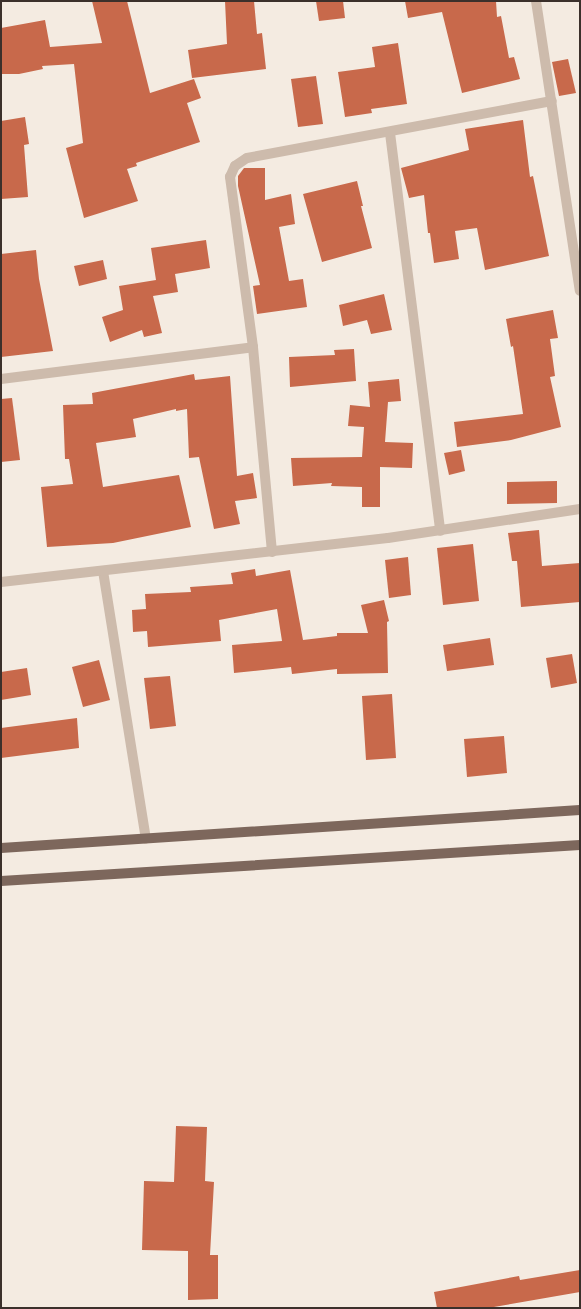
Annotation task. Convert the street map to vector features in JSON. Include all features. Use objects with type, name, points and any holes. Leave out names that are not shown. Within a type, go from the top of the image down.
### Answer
[{"type":"main road","points":[[1,848],[580,810]]},
{"type":"main road","points":[[1,881],[580,845]]},
{"type":"street","points":[[536,1],[580,291]]},
{"type":"street","points":[[272,552],[253,347],[230,177],[234,166],[247,158],[390,133],[552,101]]},
{"type":"street","points":[[390,133],[440,531]]},
{"type":"street","points":[[1,379],[253,347]]},
{"type":"street","points":[[1,582],[272,552],[440,531],[580,509]]},
{"type":"street","points":[[103,571],[146,839]]},
{"type":"building","points":[[92,1],[127,1],[150,93],[194,79],[201,98],[187,103],[200,142],[136,163],[137,166],[127,169],[138,201],[84,218],[66,148],[83,143],[74,64],[42,66],[43,69],[19,74],[1,74],[1,28],[45,20],[50,47],[102,43]]},
{"type":"building","points":[[225,1],[254,1],[257,34],[262,33],[266,69],[192,78],[188,50],[227,44]]},
{"type":"building","points":[[316,1],[343,1],[345,18],[319,21]]},
{"type":"building","points":[[405,1],[496,1],[497,17],[501,16],[509,58],[514,57],[520,79],[462,93],[442,12],[408,18]]},
{"type":"building","points":[[398,43],[407,104],[371,109],[372,113],[345,117],[338,72],[375,67],[372,47]]},
{"type":"building","points":[[568,59],[576,93],[559,96],[552,62]]},
{"type":"building","points":[[316,76],[323,124],[298,127],[291,79]]},
{"type":"building","points":[[25,117],[29,144],[24,145],[28,197],[1,199],[1,121]]},
{"type":"building","points":[[523,120],[530,177],[533,176],[549,256],[485,270],[477,228],[455,231],[459,259],[434,263],[430,233],[428,233],[424,195],[409,198],[401,168],[469,150],[465,129]]},
{"type":"building","points":[[244,168],[265,168],[265,200],[291,194],[295,224],[279,227],[289,281],[303,279],[307,307],[257,314],[253,286],[260,285],[238,186],[238,176]]},
{"type":"building","points":[[357,181],[363,206],[361,206],[372,248],[322,262],[303,194]]},
{"type":"building","points":[[206,240],[210,268],[175,274],[178,292],[153,296],[162,333],[144,337],[142,330],[110,342],[102,317],[123,310],[119,286],[156,280],[151,248]]},
{"type":"building","points":[[36,250],[39,279],[53,351],[1,357],[1,254]]},
{"type":"building","points":[[103,260],[107,279],[79,286],[74,266]]},
{"type":"building","points":[[384,294],[392,330],[371,334],[367,320],[343,326],[339,305]]},
{"type":"building","points":[[553,310],[558,338],[550,339],[555,376],[550,377],[561,427],[511,440],[457,447],[454,422],[523,414],[513,346],[511,347],[506,319]]},
{"type":"building","points":[[354,349],[356,381],[290,387],[289,357],[335,355],[334,350]]},
{"type":"building","points":[[194,374],[195,380],[230,376],[237,476],[253,473],[257,498],[235,501],[240,524],[214,529],[199,457],[189,458],[187,409],[176,411],[176,409],[133,419],[136,437],[96,443],[103,487],[179,475],[191,527],[113,543],[47,547],[41,487],[73,484],[69,459],[65,459],[63,405],[93,404],[92,393]]},
{"type":"building","points":[[399,379],[401,401],[388,402],[385,442],[413,443],[412,468],[380,467],[380,507],[362,507],[362,487],[331,486],[332,483],[293,486],[291,458],[362,457],[364,427],[348,426],[350,405],[370,407],[368,382]]},
{"type":"building","points":[[12,398],[20,460],[1,462],[1,399]]},
{"type":"building","points":[[461,450],[465,471],[449,475],[444,453]]},
{"type":"building","points":[[557,481],[557,503],[507,504],[507,482]]},
{"type":"building","points":[[539,530],[542,566],[580,563],[580,602],[521,607],[517,561],[512,561],[508,533]]},
{"type":"building","points":[[473,544],[479,601],[443,605],[437,548]]},
{"type":"building","points":[[408,557],[411,595],[389,598],[385,560]]},
{"type":"building","points":[[255,569],[256,576],[290,570],[303,640],[337,636],[337,633],[368,633],[361,605],[384,600],[389,621],[387,622],[388,673],[337,674],[337,669],[292,674],[291,667],[234,673],[232,645],[282,641],[277,609],[219,620],[221,641],[148,647],[147,631],[133,632],[132,610],[146,609],[145,594],[191,592],[190,587],[233,584],[231,573]]},
{"type":"building","points":[[490,638],[494,665],[447,671],[443,645]]},
{"type":"building","points":[[572,654],[577,683],[551,688],[546,658]]},
{"type":"building","points":[[99,660],[110,700],[83,707],[72,667]]},
{"type":"building","points":[[27,668],[31,695],[1,700],[1,672]]},
{"type":"building","points":[[170,676],[176,726],[150,729],[144,678]]},
{"type":"building","points":[[392,694],[396,758],[366,760],[362,696]]},
{"type":"building","points":[[77,718],[79,748],[1,758],[1,728]]},
{"type":"building","points":[[504,736],[507,773],[467,777],[464,739]]},
{"type":"building","points":[[176,1126],[207,1127],[205,1181],[214,1182],[210,1255],[218,1255],[218,1299],[188,1300],[188,1251],[142,1250],[144,1181],[174,1182]]},
{"type":"building","points":[[580,1270],[580,1292],[488,1308],[437,1308],[434,1292],[519,1276],[520,1280]]}]
